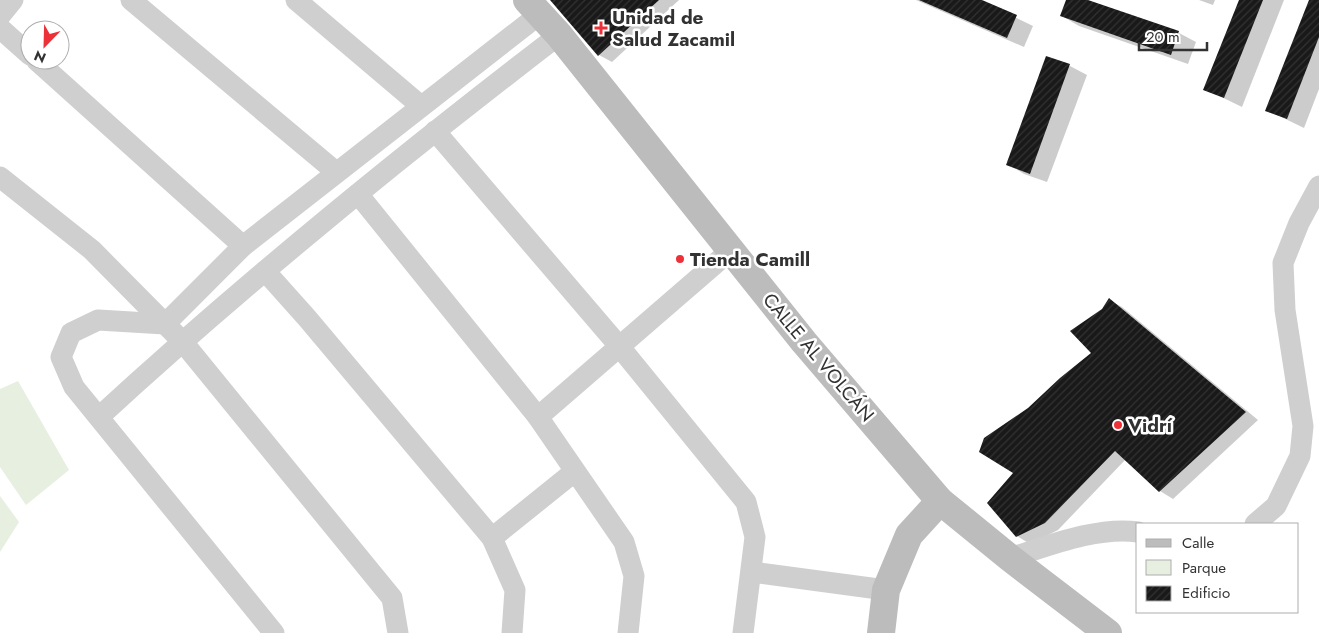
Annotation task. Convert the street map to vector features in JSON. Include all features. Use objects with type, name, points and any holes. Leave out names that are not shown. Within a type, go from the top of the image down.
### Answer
[{"type":"main road","name":"CALLE AL VOLCÁN","points":[[533,7],[559,35],[804,342],[940,501],[1010,558],[1108,633]]},
{"type":"main road","points":[[881,633],[886,590],[909,535],[940,501]]},
{"type":"street","points":[[0,16],[13,0]]},
{"type":"street","points":[[131,0],[336,172]]},
{"type":"street","points":[[296,0],[421,106]]},
{"type":"street","points":[[274,633],[74,387],[61,357],[71,333],[98,320],[165,324],[243,246],[471,67],[533,7]]},
{"type":"street","points":[[0,28],[20,46]]},
{"type":"street","points":[[99,417],[182,341],[265,271],[435,131],[559,35]]},
{"type":"street","points":[[471,67],[487,90]]},
{"type":"street","points":[[47,70],[243,246]]},
{"type":"street","points":[[435,131],[619,346],[746,502],[755,537],[743,633]]},
{"type":"street","points":[[0,177],[92,250],[182,341],[392,598],[398,633]]},
{"type":"street","points":[[1256,523],[1276,506],[1300,456],[1302,426],[1285,310],[1283,263],[1299,223],[1319,186]]},
{"type":"street","points":[[358,194],[538,418],[624,542],[634,576],[628,633]]},
{"type":"street","points":[[538,418],[731,250]]},
{"type":"street","points":[[265,271],[307,318],[492,538],[515,590],[512,633]]},
{"type":"street","points":[[492,538],[574,472]]},
{"type":"street","points":[[1010,558],[1067,541],[1120,529],[1136,532]]},
{"type":"street","points":[[752,572],[886,590]]},
{"type":"green space","points":[[18,381],[69,470],[26,505],[0,467],[0,389]]},
{"type":"green space","points":[[0,496],[19,522],[0,552]]},
{"type":"building","name":"Unidad de Salud Zacamil","points":[[550,0],[659,0],[598,56]]},
{"type":"building","points":[[919,0],[982,0],[1017,15],[1007,38]]},
{"type":"building","points":[[1066,0],[1088,0],[1179,31],[1171,55],[1060,16]]},
{"type":"building","points":[[1239,0],[1263,0],[1224,98],[1203,90]]},
{"type":"building","points":[[1309,0],[1319,0],[1319,37],[1287,119],[1265,111]]},
{"type":"building","points":[[1046,56],[1070,64],[1030,174],[1006,165]]},
{"type":"building","name":"Vidrí","points":[[1109,298],[1246,412],[1159,492],[1115,451],[1045,523],[1016,537],[987,503],[1013,473],[979,452],[984,438],[1028,408],[1060,378],[1091,353],[1070,331],[1102,309]]},
{"type":"place","name":"Unidad de Salud Zacamil","points":[[601,28]]},
{"type":"place","name":"Tienda Camill","points":[[680,259]]},
{"type":"place","name":"Vidrí","points":[[1118,425]]}]
